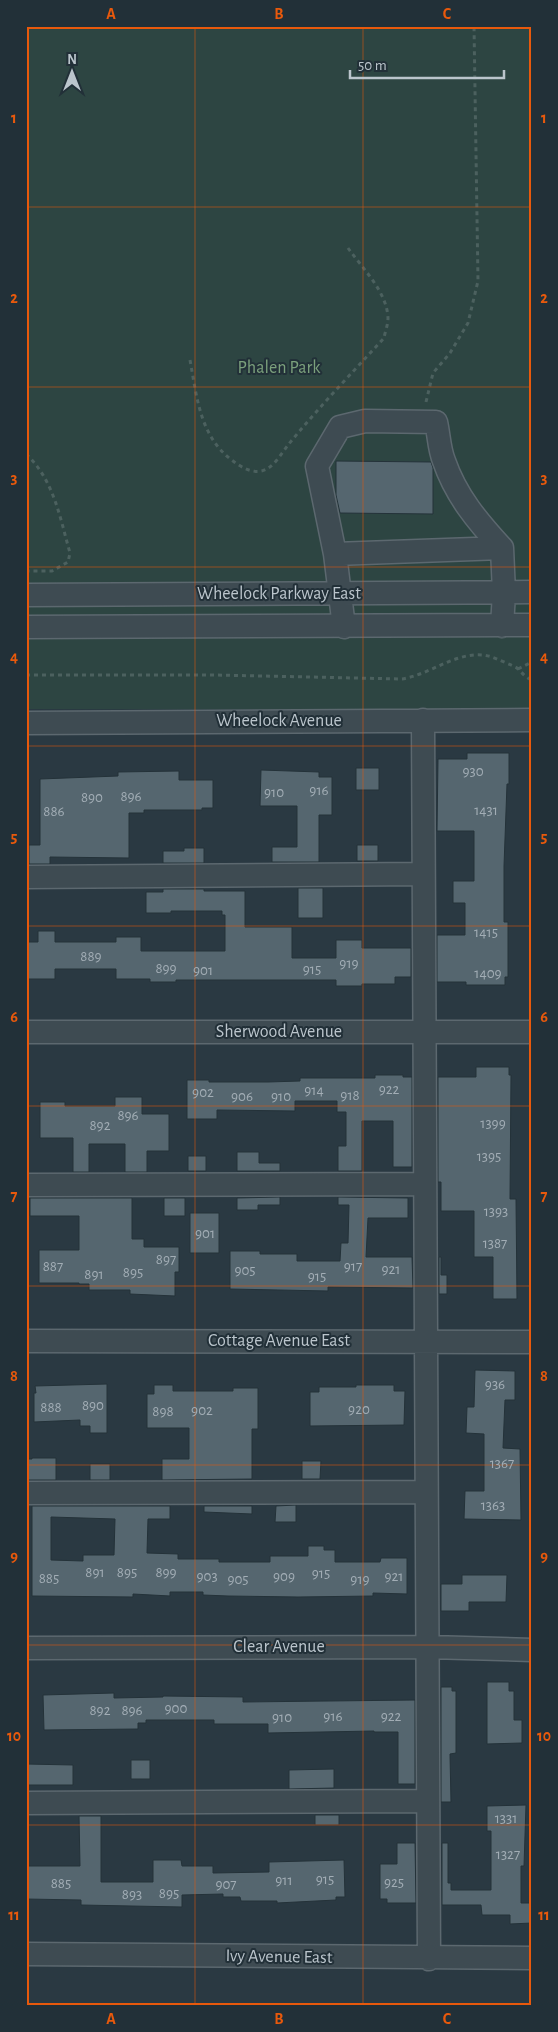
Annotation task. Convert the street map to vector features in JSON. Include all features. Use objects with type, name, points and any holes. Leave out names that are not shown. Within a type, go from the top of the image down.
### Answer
[{"type":"street","points":[[344,627],[335,554],[317,466],[340,427],[365,420],[436,422],[443,459],[457,492],[478,522],[502,548],[504,593],[502,626]]},
{"type":"street","points":[[335,554],[502,548]]},
{"type":"street","name":"Wheelock Parkway East","points":[[26,595],[532,592]]},
{"type":"street","name":"Wheelock Parkway East","points":[[26,627],[532,625]]},
{"type":"street","points":[[423,720],[425,1492],[429,1647],[429,1958]]},
{"type":"street","name":"Wheelock Avenue","points":[[26,723],[532,720]]},
{"type":"street","points":[[26,878],[423,874]]},
{"type":"street","name":"Sherwood Avenue","points":[[26,1032],[532,1032]]},
{"type":"street","points":[[26,1185],[424,1184]]},
{"type":"street","name":"Cottage Avenue East","points":[[26,1341],[532,1342]]},
{"type":"street","points":[[26,1493],[425,1492]]},
{"type":"street","name":"Clear Avenue","points":[[26,1648],[429,1647],[532,1650]]},
{"type":"street","points":[[26,1803],[428,1801]]},
{"type":"street","name":"Ivy Avenue East","points":[[26,1954],[532,1958]]},
{"type":"path","points":[[421,422],[433,373],[450,353],[468,323],[478,281],[474,26]]},
{"type":"path","points":[[190,360],[197,400],[208,435],[223,454],[244,469],[261,471],[271,466],[298,432],[384,338],[388,320],[385,302],[372,280],[348,248]]},
{"type":"path","points":[[26,454],[34,461],[50,486],[70,553],[68,562],[52,571],[26,571]]},
{"type":"path","points":[[26,675],[214,675],[402,679],[417,676],[456,658],[478,655],[492,657],[518,669],[524,677],[532,680]]},
{"type":"path","points":[[518,669],[532,662]]},
{"type":"green space","name":"Phalen Park","points":[[26,26],[532,26],[532,710],[26,709]]},
{"type":"building","points":[[336,461],[431,462],[433,468],[433,514],[340,513],[336,495]]},
{"type":"building","points":[[467,753],[509,753],[504,866],[504,922],[508,922],[508,977],[505,977],[505,985],[466,985],[466,982],[437,982],[437,935],[465,935],[465,903],[453,903],[453,881],[474,881],[474,831],[437,831],[438,759],[467,759]]},
{"type":"building","points":[[356,768],[379,768],[379,790],[356,790]]},
{"type":"building","points":[[261,770],[319,772],[319,777],[332,777],[332,815],[319,815],[319,862],[272,862],[272,847],[297,847],[297,806],[260,806]]},
{"type":"building","points":[[179,771],[179,780],[213,780],[213,808],[202,808],[202,810],[144,810],[144,813],[129,813],[129,858],[50,857],[50,864],[29,864],[29,845],[40,845],[40,779],[118,776],[118,772]]},
{"type":"building","points":[[357,845],[378,845],[378,861],[357,861]]},
{"type":"building","points":[[184,848],[204,848],[204,863],[163,863],[163,851],[184,851]]},
{"type":"building","points":[[298,888],[323,888],[323,918],[298,918]]},
{"type":"building","points":[[163,889],[245,891],[245,927],[292,927],[292,958],[336,958],[336,940],[362,940],[362,948],[411,948],[411,977],[395,977],[395,984],[362,984],[362,986],[336,986],[336,980],[176,980],[176,982],[150,982],[150,979],[116,979],[116,969],[55,969],[55,979],[27,979],[27,942],[38,942],[38,931],[55,931],[55,942],[116,942],[116,937],[141,937],[141,951],[225,951],[225,915],[222,915],[222,911],[146,913],[146,892],[163,892]]},
{"type":"building","points":[[476,1067],[509,1067],[509,1075],[511,1075],[510,1199],[516,1199],[517,1299],[493,1299],[493,1257],[474,1257],[474,1211],[441,1211],[441,1182],[438,1182],[438,1077],[476,1077]]},
{"type":"building","points":[[375,1075],[403,1075],[403,1077],[412,1077],[412,1167],[393,1167],[393,1121],[362,1121],[362,1171],[338,1171],[338,1146],[346,1146],[346,1112],[337,1112],[337,1101],[295,1101],[295,1111],[217,1110],[217,1119],[187,1119],[187,1080],[268,1082],[300,1081],[300,1078],[375,1078]]},
{"type":"building","points":[[115,1097],[142,1097],[142,1114],[169,1114],[169,1151],[147,1151],[147,1172],[125,1172],[125,1144],[89,1144],[89,1172],[73,1172],[73,1138],[40,1138],[40,1102],[65,1102],[65,1106],[115,1106]]},
{"type":"building","points":[[237,1152],[259,1152],[259,1163],[280,1163],[280,1171],[237,1171]]},
{"type":"building","points":[[188,1156],[206,1156],[206,1171],[188,1171]]},
{"type":"building","points":[[280,1197],[280,1205],[258,1205],[258,1210],[237,1210],[237,1198]]},
{"type":"building","points":[[338,1197],[408,1198],[408,1218],[368,1218],[366,1257],[412,1257],[413,1288],[328,1287],[328,1291],[230,1289],[230,1251],[260,1251],[260,1254],[297,1254],[297,1261],[340,1261],[341,1243],[348,1243],[349,1205],[338,1205]]},
{"type":"building","points":[[30,1198],[132,1198],[132,1239],[144,1239],[144,1247],[179,1247],[179,1272],[175,1272],[175,1296],[130,1294],[130,1290],[89,1290],[89,1284],[79,1283],[39,1283],[39,1250],[79,1250],[79,1216],[30,1216]]},
{"type":"building","points":[[164,1198],[185,1198],[185,1216],[164,1216]]},
{"type":"building","points":[[190,1213],[219,1213],[219,1253],[190,1253]]},
{"type":"building","points":[[439,1257],[441,1257],[441,1275],[447,1275],[447,1294],[439,1294]]},
{"type":"building","points":[[475,1370],[515,1371],[515,1400],[505,1400],[503,1448],[520,1449],[521,1520],[464,1519],[465,1491],[484,1491],[484,1434],[466,1433],[467,1407],[474,1407]]},
{"type":"building","points":[[107,1384],[107,1433],[90,1433],[90,1426],[80,1426],[80,1420],[34,1422],[35,1386]]},
{"type":"building","points":[[154,1385],[173,1385],[173,1391],[233,1391],[233,1388],[258,1388],[258,1429],[252,1429],[252,1479],[162,1480],[162,1459],[189,1459],[189,1428],[147,1428],[147,1394],[154,1394]]},
{"type":"building","points":[[356,1385],[394,1385],[394,1391],[405,1391],[404,1425],[310,1426],[310,1392],[319,1392],[319,1387],[356,1387]]},
{"type":"building","points":[[56,1458],[56,1480],[26,1480],[26,1459]]},
{"type":"building","points":[[302,1461],[321,1461],[320,1479],[302,1479]]},
{"type":"building","points":[[90,1464],[110,1464],[110,1480],[90,1480]]},
{"type":"building","points":[[296,1505],[296,1522],[275,1522],[276,1506]]},
{"type":"building","points":[[32,1506],[170,1506],[170,1519],[148,1519],[147,1553],[178,1554],[178,1559],[219,1559],[219,1562],[270,1562],[270,1556],[308,1556],[308,1546],[324,1546],[324,1550],[335,1550],[335,1562],[380,1562],[381,1558],[407,1558],[407,1594],[373,1593],[373,1596],[298,1597],[228,1596],[203,1595],[203,1592],[170,1592],[170,1596],[133,1594],[133,1597],[32,1596]],"holes":[[[51,1517],[115,1519],[114,1555],[83,1555],[83,1561],[51,1560]]]},
{"type":"building","points":[[204,1506],[252,1506],[252,1514],[204,1512]]},
{"type":"building","points":[[462,1575],[507,1575],[506,1602],[469,1602],[469,1611],[441,1611],[441,1584],[462,1584]]},
{"type":"building","points":[[487,1682],[509,1682],[509,1691],[514,1691],[514,1720],[522,1720],[522,1743],[487,1744]]},
{"type":"building","points":[[441,1687],[452,1687],[452,1691],[456,1691],[456,1753],[450,1754],[451,1802],[441,1802]]},
{"type":"building","points":[[114,1693],[114,1698],[163,1696],[243,1697],[243,1702],[415,1700],[415,1784],[398,1784],[398,1732],[268,1733],[268,1724],[214,1724],[214,1720],[146,1720],[146,1723],[138,1723],[138,1729],[44,1730],[43,1695]]},
{"type":"building","points":[[131,1760],[150,1760],[150,1779],[131,1779]]},
{"type":"building","points":[[26,1764],[73,1765],[73,1785],[26,1785]]},
{"type":"building","points":[[334,1769],[334,1788],[289,1789],[289,1770]]},
{"type":"building","points":[[526,1805],[524,1866],[521,1866],[521,1903],[532,1903],[532,1923],[510,1924],[510,1915],[482,1915],[481,1905],[442,1905],[442,1843],[448,1843],[448,1883],[451,1883],[451,1890],[491,1890],[491,1831],[487,1831],[487,1806]]},
{"type":"building","points":[[315,1815],[339,1815],[339,1825],[315,1825]]},
{"type":"building","points":[[79,1816],[101,1816],[101,1882],[153,1882],[153,1860],[181,1860],[182,1866],[213,1866],[213,1873],[269,1872],[269,1862],[344,1860],[345,1897],[336,1897],[336,1900],[277,1903],[277,1901],[241,1901],[240,1897],[223,1897],[223,1894],[182,1895],[182,1907],[81,1905],[81,1900],[26,1899],[26,1866],[80,1866]]},
{"type":"building","points":[[397,1843],[415,1843],[416,1903],[387,1903],[387,1899],[380,1899],[380,1864],[397,1864]]}]
